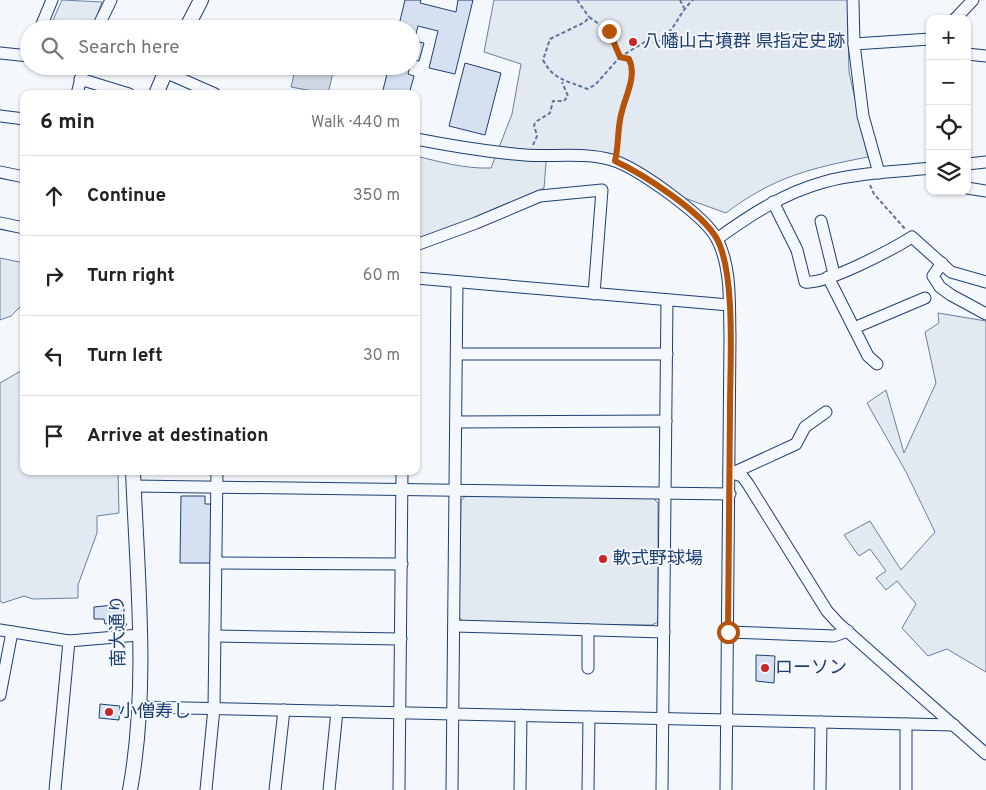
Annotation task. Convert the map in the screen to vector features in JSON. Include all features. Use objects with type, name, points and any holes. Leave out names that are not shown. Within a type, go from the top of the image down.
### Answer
[{"type":"main road","points":[[191,20],[201,0]]},
{"type":"main road","points":[[158,90],[164,75]]},
{"type":"main road","name":"南大通り","points":[[130,790],[139,707],[139,635],[134,475]]},
{"type":"street","points":[[44,20],[52,0]]},
{"type":"street","points":[[101,20],[111,0]]},
{"type":"street","points":[[853,0],[854,44],[863,116],[879,174]]},
{"type":"street","points":[[960,15],[973,0]]},
{"type":"street","points":[[854,44],[926,39]]},
{"type":"street","points":[[0,53],[20,55]]},
{"type":"street","points":[[971,54],[986,56]]},
{"type":"street","points":[[78,90],[81,75]]},
{"type":"street","points":[[178,75],[207,90]]},
{"type":"street","points":[[80,79],[115,90]]},
{"type":"street","points":[[0,116],[20,118]]},
{"type":"street","points":[[420,140],[526,155],[596,157],[615,161],[655,184],[704,222],[717,239],[727,273],[732,472],[730,494],[726,790]]},
{"type":"street","points":[[971,164],[986,162]]},
{"type":"street","points":[[717,239],[773,202],[801,189],[826,181],[926,168]]},
{"type":"street","points":[[0,172],[20,176]]},
{"type":"street","points":[[971,189],[986,191]]},
{"type":"street","points":[[420,244],[476,223],[540,196],[602,190],[594,294]]},
{"type":"street","points":[[773,202],[796,250],[806,282],[810,283],[884,254],[912,237],[951,272],[986,282]]},
{"type":"street","points":[[821,221],[831,275],[868,356],[878,364]]},
{"type":"street","points":[[0,222],[20,227]]},
{"type":"street","points":[[942,263],[933,276],[940,287],[986,314]]},
{"type":"street","points":[[420,278],[729,305]]},
{"type":"street","points":[[452,790],[457,282]]},
{"type":"street","points":[[854,328],[926,298]]},
{"type":"street","points":[[662,790],[668,300]]},
{"type":"street","points":[[456,354],[667,354]]},
{"type":"street","points":[[732,472],[796,444],[805,427],[826,412]]},
{"type":"street","points":[[456,422],[666,421]]},
{"type":"street","points":[[732,472],[742,476],[754,492],[828,611],[986,754]]},
{"type":"street","points":[[206,790],[214,708],[218,475]]},
{"type":"street","points":[[400,790],[402,475]]},
{"type":"street","points":[[134,486],[730,494]]},
{"type":"street","points":[[216,563],[402,564]]},
{"type":"street","points":[[454,626],[664,632]]},
{"type":"street","points":[[588,630],[588,668]]},
{"type":"street","points":[[0,695],[6,631],[68,641],[139,635]]},
{"type":"street","points":[[728,632],[834,636],[848,631]]},
{"type":"street","points":[[215,636],[401,639]]},
{"type":"street","points":[[55,790],[68,641]]},
{"type":"street","points":[[139,707],[954,725]]},
{"type":"street","points":[[275,790],[284,710]]},
{"type":"street","points":[[329,790],[337,711]]},
{"type":"street","points":[[520,790],[521,715]]},
{"type":"street","points":[[588,790],[589,717]]},
{"type":"street","points":[[820,790],[821,722]]},
{"type":"street","points":[[906,724],[906,790]]},
{"type":"path","points":[[577,0],[589,17],[609,31],[620,57]]},
{"type":"path","points":[[680,0],[684,8]]},
{"type":"path","points":[[589,17],[585,22],[550,39],[544,60],[549,71],[562,81],[587,89],[594,85],[620,57],[648,40],[656,43],[664,39],[684,8],[693,0]]},
{"type":"path","points":[[615,161],[622,110],[630,86],[633,66],[629,59],[620,57]]},
{"type":"path","points":[[526,155],[537,136],[534,125],[537,120],[550,113],[553,101],[564,101],[568,96],[562,81]]},
{"type":"path","points":[[865,176],[874,194],[912,237]]},
{"type":"shaded area","points":[[62,0],[102,2],[95,20],[53,20]]},
{"type":"shaded area","points":[[494,0],[851,0],[848,31],[849,72],[868,157],[828,165],[777,182],[726,213],[679,196],[667,185],[643,169],[622,159],[547,151],[544,188],[507,206],[420,241],[420,157],[462,166],[491,168],[512,114],[521,64],[484,52]]},
{"type":"shaded area","points":[[294,75],[332,75],[329,90],[307,90],[291,87]]},
{"type":"shaded area","points":[[0,258],[20,262],[20,307],[11,316],[0,320]]},
{"type":"shaded area","points":[[938,313],[986,321],[986,672],[947,649],[928,656],[902,628],[916,604],[897,581],[886,590],[876,578],[886,571],[870,549],[859,556],[844,535],[870,521],[901,570],[935,532],[906,472],[867,403],[886,390],[904,453],[936,383],[925,332],[939,323]]},
{"type":"shaded area","points":[[20,371],[20,475],[118,475],[119,513],[97,516],[97,533],[78,585],[78,598],[33,599],[24,596],[3,603],[0,601],[0,383]]},
{"type":"shaded area","points":[[466,495],[653,498],[658,503],[658,622],[652,625],[465,624],[459,617],[461,501]]},
{"type":"building","points":[[405,0],[421,0],[420,3],[456,12],[458,0],[473,0],[455,74],[429,68],[438,31],[420,26],[420,20],[400,20]]},
{"type":"building","points":[[420,42],[424,43],[420,57]]},
{"type":"building","points":[[465,63],[501,73],[485,135],[449,126]]},
{"type":"building","points":[[387,75],[414,76],[410,90],[383,90]]},
{"type":"building","points":[[181,496],[205,496],[205,504],[212,504],[211,563],[180,563]]},
{"type":"building","points":[[124,604],[124,622],[127,624],[123,629],[115,629],[113,623],[105,624],[104,619],[94,619],[94,607]]},
{"type":"building","name":"ローソン","points":[[756,655],[775,656],[774,683],[756,681]]},
{"type":"building","name":"小僧寿し","points":[[100,704],[120,706],[119,720],[99,718]]},
{"type":"place","name":"八幡山古墳群 県指定史跡","points":[[633,42]]},
{"type":"place","name":"軟式野球場","points":[[603,559]]},
{"type":"place","name":"ローソン","points":[[765,668]]},
{"type":"place","name":"小僧寿し","points":[[109,712]]},
{"type":"route","points":[[609,31],[620,57],[629,59],[633,66],[630,73],[630,86],[626,102],[622,110],[615,161],[655,184],[704,222],[717,239],[727,273],[730,378],[728,632]]}]
